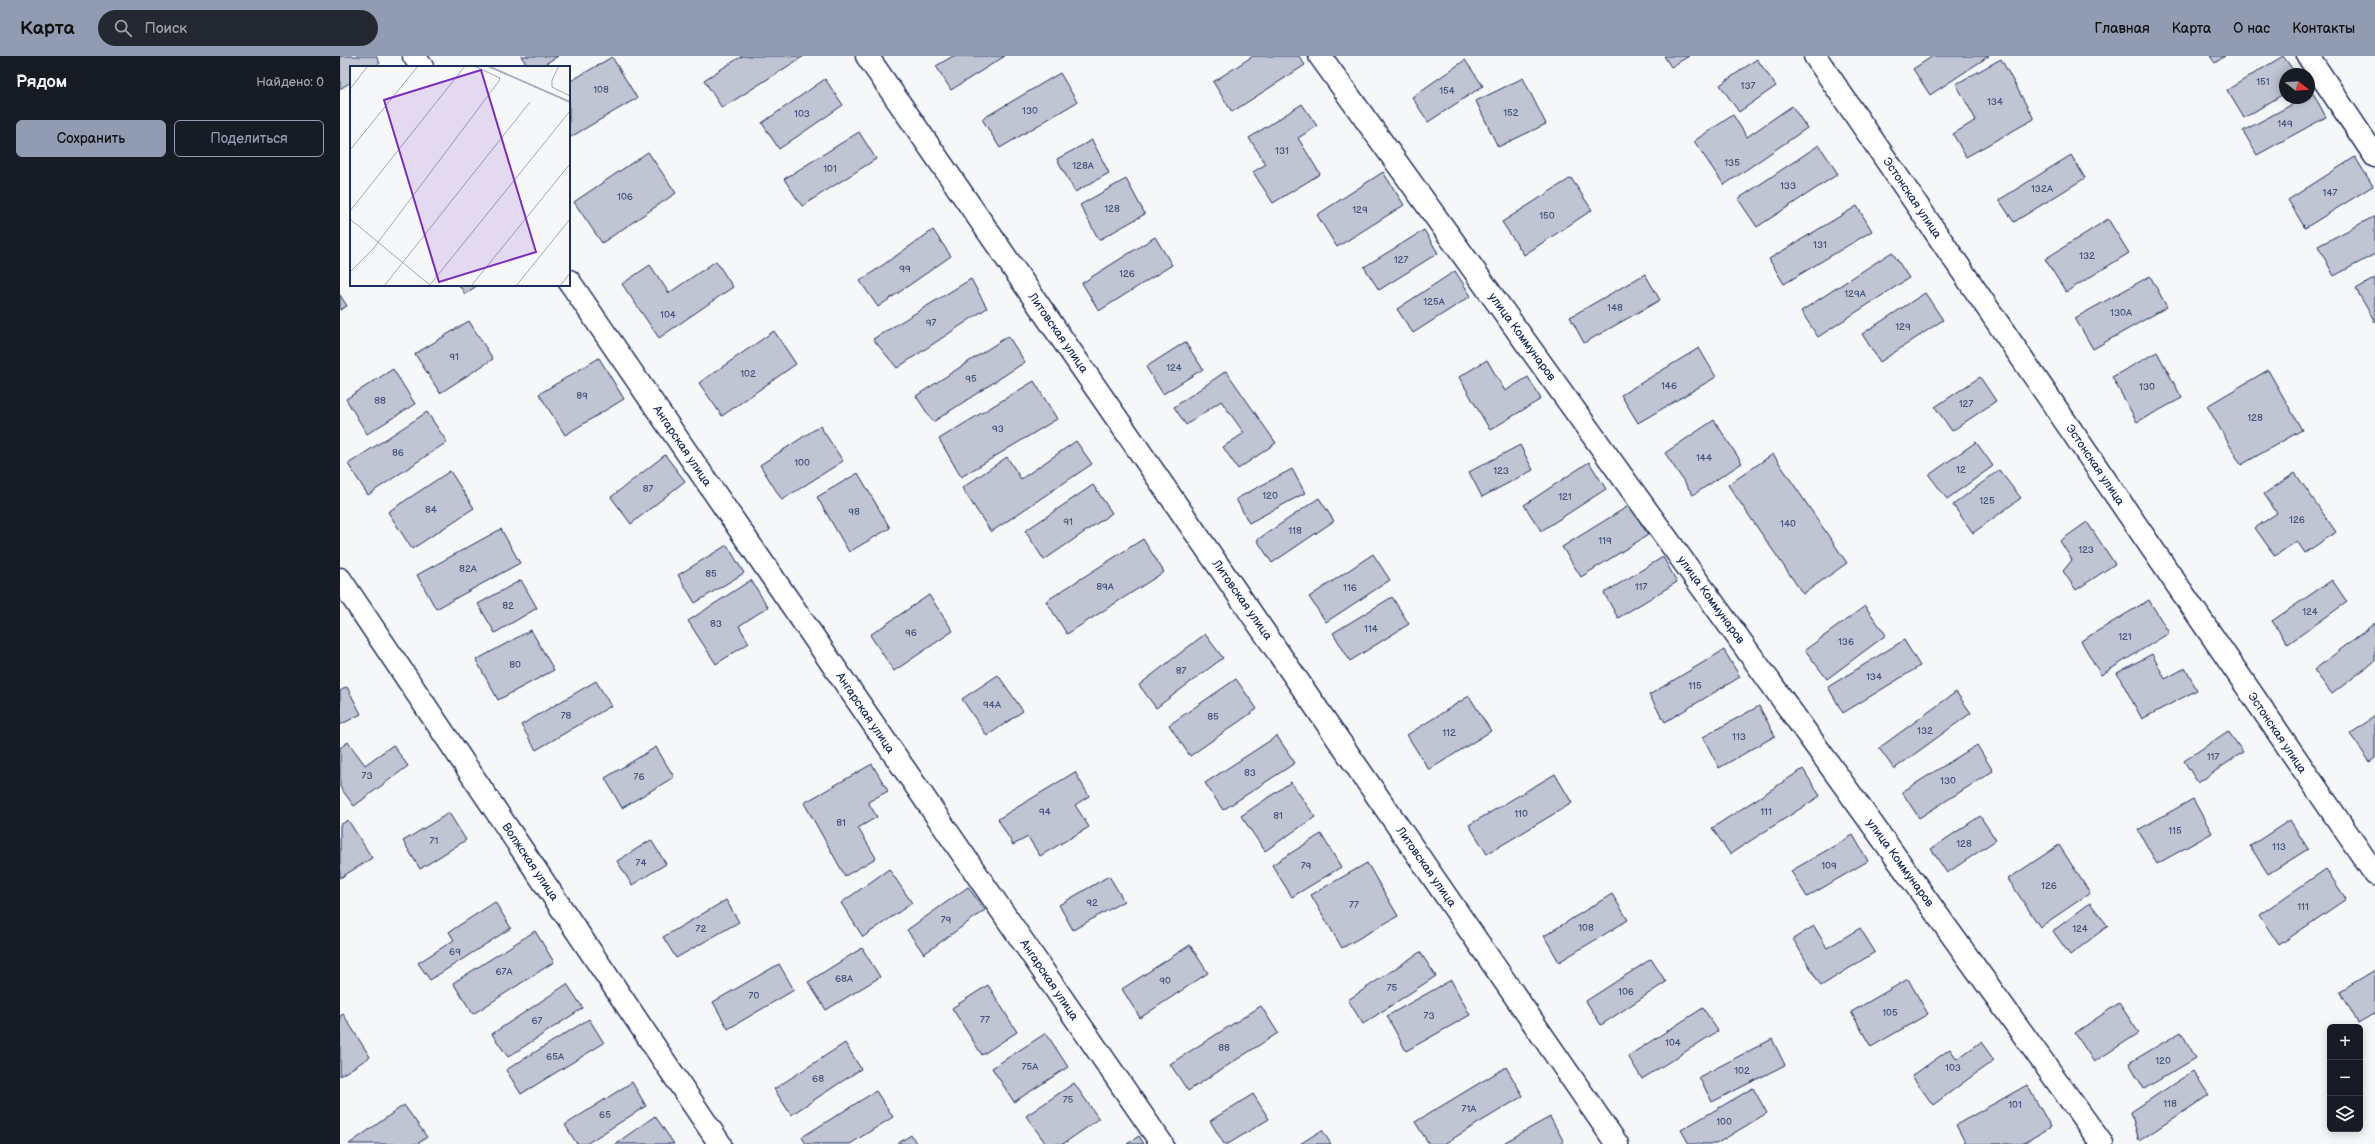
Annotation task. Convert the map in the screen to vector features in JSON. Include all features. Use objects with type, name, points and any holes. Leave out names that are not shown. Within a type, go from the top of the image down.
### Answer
[{"type":"street","points":[[414,56],[421,66]]},
{"type":"street","name":"Литовская улица","points":[[867,56],[1617,1144]]},
{"type":"street","name":"улица Коммунаров","points":[[1320,56],[2102,1144]]},
{"type":"street","name":"Эстонская улица","points":[[1815,56],[2375,874]]},
{"type":"street","points":[[2308,56],[2375,156]]},
{"type":"street","name":"Ангарская улица","points":[[570,282],[1162,1144]]},
{"type":"street","name":"Волжская улица","points":[[340,579],[720,1144]]},
{"type":"building","points":[[340,56],[376,56],[380,63],[376,66],[350,66],[350,83],[340,89]]},
{"type":"building","points":[[521,56],[558,56],[542,66],[527,66]]},
{"type":"building","points":[[742,56],[804,56],[722,108],[704,80]]},
{"type":"building","points":[[953,56],[1005,56],[951,90],[936,66]]},
{"type":"building","points":[[1253,56],[1299,56],[1305,65],[1232,112],[1213,82]]},
{"type":"building","points":[[1664,56],[1689,56],[1671,67]]},
{"type":"building","points":[[1933,56],[1989,56],[1930,95],[1913,69]]},
{"type":"building","points":[[2210,56],[2225,56],[2215,63]]},
{"type":"building","points":[[2283,56],[2292,68],[2279,68],[2279,97],[2244,118],[2227,90]]},
{"type":"building","points":[[612,57],[637,98],[570,137],[570,81]]},
{"type":"building","points":[[1757,59],[1776,86],[1739,112],[1720,85]]},
{"type":"building","points":[[2001,59],[2034,119],[1966,157],[1953,134],[1976,120],[1956,84]]},
{"type":"building","points":[[1465,60],[1483,86],[1428,122],[1412,97]]},
{"type":"building","points":[[1060,73],[1077,102],[1000,148],[982,119]]},
{"type":"building","points":[[1523,78],[1546,124],[1498,147],[1476,101]]},
{"type":"building","points":[[825,79],[843,105],[779,149],[762,123]]},
{"type":"building","points":[[2315,97],[2326,117],[2257,155],[2243,131],[2293,104],[2315,104]]},
{"type":"building","points":[[1302,104],[1317,126],[1298,138],[1320,174],[1273,203],[1253,172],[1266,164],[1249,138]]},
{"type":"building","points":[[1792,106],[1807,128],[1724,185],[1694,141],[1733,115],[1747,137]]},
{"type":"building","points":[[859,132],[876,159],[802,206],[784,179]]},
{"type":"building","points":[[1092,140],[1109,173],[1075,192],[1057,159]]},
{"type":"building","points":[[1819,145],[1838,174],[1757,227],[1738,199]]},
{"type":"building","points":[[648,152],[676,193],[602,243],[574,202]]},
{"type":"building","points":[[2071,155],[2085,178],[2014,222],[1999,200]]},
{"type":"building","points":[[2355,157],[2373,186],[2305,228],[2288,200]]},
{"type":"building","points":[[1383,172],[1404,205],[1337,247],[1317,215]]},
{"type":"building","points":[[1571,178],[1592,210],[1524,255],[1502,222]]},
{"type":"building","points":[[1126,179],[1145,214],[1099,240],[1080,205]]},
{"type":"building","points":[[1857,206],[1872,231],[1784,284],[1769,259]]},
{"type":"building","points":[[2375,216],[2375,254],[2334,276],[2318,246]]},
{"type":"building","points":[[2108,219],[2129,253],[2066,292],[2045,259]]},
{"type":"building","points":[[933,230],[951,256],[878,307],[860,281]]},
{"type":"building","points":[[1424,230],[1438,253],[1379,290],[1364,267]]},
{"type":"building","points":[[1155,237],[1172,265],[1099,311],[1082,283]]},
{"type":"building","points":[[1892,252],[1909,278],[1818,337],[1801,311]]},
{"type":"building","points":[[716,261],[733,287],[659,338],[622,284],[650,265],[669,293]]},
{"type":"building","points":[[1455,271],[1471,296],[1413,333],[1397,309]]},
{"type":"building","points":[[1645,274],[1660,300],[1584,343],[1570,317]]},
{"type":"building","points":[[2150,276],[2167,307],[2093,349],[2075,318]]},
{"type":"building","points":[[2375,278],[2375,322],[2356,289]]},
{"type":"building","points":[[971,279],[987,308],[897,368],[873,339]]},
{"type":"building","points":[[460,286],[477,286],[465,294]]},
{"type":"building","points":[[1925,293],[1943,320],[1880,362],[1862,334]]},
{"type":"building","points":[[340,295],[347,306],[340,310]]},
{"type":"building","points":[[469,321],[493,359],[440,393],[415,354]]},
{"type":"building","points":[[774,331],[796,364],[722,416],[699,383]]},
{"type":"building","points":[[1008,336],[1025,362],[933,422],[916,396]]},
{"type":"building","points":[[1185,342],[1203,369],[1163,394],[1146,367]]},
{"type":"building","points":[[1699,348],[1716,377],[1638,423],[1621,395]]},
{"type":"building","points":[[2157,352],[2182,398],[2137,422],[2112,377]]},
{"type":"building","points":[[599,358],[624,399],[565,435],[539,394]]},
{"type":"building","points":[[1487,360],[1505,391],[1528,377],[1541,399],[1490,430],[1459,377]]},
{"type":"building","points":[[393,369],[415,404],[367,434],[346,399]]},
{"type":"building","points":[[2268,370],[2302,430],[2241,465],[2207,406]]},
{"type":"building","points":[[1226,371],[1276,443],[1238,469],[1223,447],[1244,433],[1221,401],[1186,425],[1174,407]]},
{"type":"building","points":[[1980,377],[1996,401],[1952,431],[1935,407]]},
{"type":"building","points":[[1034,381],[1057,419],[961,477],[939,439]]},
{"type":"building","points":[[427,412],[447,442],[368,495],[348,464]]},
{"type":"building","points":[[1714,420],[1742,463],[1693,495],[1665,453]]},
{"type":"building","points":[[820,426],[843,461],[782,500],[760,465]]},
{"type":"building","points":[[1076,441],[1092,464],[991,532],[962,488],[1007,457],[1021,479]]},
{"type":"building","points":[[1976,442],[1993,466],[1947,499],[1929,475]]},
{"type":"building","points":[[1520,445],[1533,470],[1482,497],[1469,472]]},
{"type":"building","points":[[1773,454],[1847,563],[1803,594],[1728,485]]},
{"type":"building","points":[[665,455],[685,481],[631,524],[611,497]]},
{"type":"building","points":[[1589,462],[1606,489],[1541,531],[1524,505]]},
{"type":"building","points":[[1292,469],[1305,493],[1249,523],[1236,499]]},
{"type":"building","points":[[1999,470],[2021,498],[1973,533],[1953,505]]},
{"type":"building","points":[[450,471],[474,508],[412,549],[388,512]]},
{"type":"building","points":[[858,473],[890,528],[849,552],[817,497]]},
{"type":"building","points":[[2295,473],[2336,532],[2305,553],[2297,541],[2275,556],[2255,528],[2277,513],[2264,494]]},
{"type":"building","points":[[1093,485],[1112,513],[1044,560],[1025,531]]},
{"type":"building","points":[[1319,498],[1334,521],[1272,563],[1257,540]]},
{"type":"building","points":[[1630,505],[1648,535],[1581,577],[1562,547]]},
{"type":"building","points":[[2087,522],[2115,564],[2076,590],[2063,571],[2072,560],[2060,541]]},
{"type":"building","points":[[501,529],[520,563],[436,609],[417,575]]},
{"type":"building","points":[[1143,539],[1164,572],[1067,634],[1046,601]]},
{"type":"building","points":[[727,545],[744,573],[695,603],[678,575]]},
{"type":"building","points":[[1373,554],[1390,580],[1326,622],[1309,597]]},
{"type":"building","points":[[1663,557],[1677,582],[1618,618],[1604,593]]},
{"type":"building","points":[[521,580],[537,608],[495,633],[478,604]]},
{"type":"building","points":[[751,580],[768,607],[739,626],[749,643],[716,664],[688,621]]},
{"type":"building","points":[[2332,580],[2347,602],[2288,644],[2272,621]]},
{"type":"building","points":[[929,595],[953,631],[894,671],[870,635]]},
{"type":"building","points":[[1392,597],[1409,624],[1350,661],[1333,633]]},
{"type":"building","points":[[2149,600],[2169,633],[2101,675],[2081,641]]},
{"type":"building","points":[[1865,606],[1886,635],[1827,679],[1805,650]]},
{"type":"building","points":[[2375,623],[2375,661],[2332,694],[2314,670]]},
{"type":"building","points":[[531,630],[554,670],[498,700],[476,660]]},
{"type":"building","points":[[1205,634],[1223,658],[1156,708],[1139,685]]},
{"type":"building","points":[[1904,640],[1920,666],[1843,713],[1828,687]]},
{"type":"building","points":[[1724,650],[1740,677],[1665,722],[1649,695]]},
{"type":"building","points":[[2152,654],[2165,679],[2185,668],[2197,690],[2142,719],[2117,673]]},
{"type":"building","points":[[998,675],[1023,711],[987,736],[962,699]]},
{"type":"building","points":[[1236,679],[1257,709],[1190,756],[1169,725]]},
{"type":"building","points":[[596,681],[611,706],[536,750],[521,725]]},
{"type":"building","points":[[347,687],[361,714],[340,725],[340,691]]},
{"type":"building","points":[[1956,692],[1971,713],[1894,769],[1879,748]]},
{"type":"building","points":[[1469,696],[1491,731],[1429,770],[1407,735]]},
{"type":"building","points":[[1759,706],[1775,736],[1719,768],[1703,737]]},
{"type":"building","points":[[2375,716],[2375,758],[2370,762],[2350,734]]},
{"type":"building","points":[[2228,731],[2243,752],[2198,783],[2184,761]]},
{"type":"building","points":[[1277,736],[1295,763],[1223,810],[1205,783]]},
{"type":"building","points":[[348,742],[365,765],[393,745],[408,766],[354,806],[340,787],[340,748]]},
{"type":"building","points":[[1977,745],[1993,771],[1919,818],[1902,792]]},
{"type":"building","points":[[656,747],[674,777],[622,808],[605,778]]},
{"type":"building","points":[[872,764],[888,791],[868,802],[877,817],[858,828],[876,858],[845,876],[804,803]]},
{"type":"building","points":[[1803,769],[1820,796],[1730,854],[1712,828]]},
{"type":"building","points":[[1075,772],[1089,796],[1075,805],[1089,827],[1040,856],[1028,837],[1013,845],[998,819]]},
{"type":"building","points":[[1555,774],[1572,803],[1487,854],[1469,825]]},
{"type":"building","points":[[1291,782],[1315,817],[1265,851],[1241,816]]},
{"type":"building","points":[[2193,799],[2212,833],[2157,864],[2138,830]]},
{"type":"building","points":[[449,813],[466,840],[420,869],[403,841]]},
{"type":"building","points":[[1980,816],[1996,840],[1947,873],[1931,849]]},
{"type":"building","points":[[348,820],[372,858],[340,878],[340,825]]},
{"type":"building","points":[[2290,820],[2308,849],[2268,874],[2250,846]]},
{"type":"building","points":[[1321,834],[1341,867],[1292,897],[1272,865]]},
{"type":"building","points":[[1853,835],[1868,861],[1807,897],[1791,871]]},
{"type":"building","points":[[651,840],[666,864],[632,885],[617,861]]},
{"type":"building","points":[[2059,845],[2090,893],[2040,927],[2008,879]]},
{"type":"building","points":[[1367,863],[1398,916],[1342,948],[1311,895]]},
{"type":"building","points":[[889,869],[912,903],[863,937],[841,903]]},
{"type":"building","points":[[2326,869],[2346,899],[2279,945],[2259,915]]},
{"type":"building","points":[[1109,876],[1124,901],[1073,930],[1059,905]]},
{"type":"building","points":[[968,887],[985,910],[924,954],[907,930]]},
{"type":"building","points":[[1612,894],[1628,920],[1559,962],[1544,936]]},
{"type":"building","points":[[726,900],[739,922],[676,958],[663,937]]},
{"type":"building","points":[[495,902],[511,928],[430,980],[418,963],[454,940],[449,932]]},
{"type":"building","points":[[2090,903],[2108,926],[2070,955],[2053,931]]},
{"type":"building","points":[[1814,926],[1827,948],[1860,928],[1875,952],[1821,986],[1793,939]]},
{"type":"building","points":[[535,931],[554,962],[473,1014],[453,983]]},
{"type":"building","points":[[1190,945],[1208,973],[1140,1018],[1122,989]]},
{"type":"building","points":[[862,948],[880,977],[826,1010],[808,982]]},
{"type":"building","points":[[1420,952],[1436,976],[1363,1024],[1348,1000]]},
{"type":"building","points":[[1651,959],[1666,982],[1601,1025],[1586,1001]]},
{"type":"building","points":[[779,964],[794,990],[728,1029],[713,1002]]},
{"type":"building","points":[[2375,970],[2375,1013],[2358,1023],[2340,991]]},
{"type":"building","points":[[1908,979],[1928,1014],[1871,1047],[1851,1012]]},
{"type":"building","points":[[1451,980],[1470,1015],[1406,1051],[1387,1016]]},
{"type":"building","points":[[567,984],[583,1008],[508,1057],[492,1034]]},
{"type":"building","points":[[988,985],[1017,1032],[982,1055],[952,1008]]},
{"type":"building","points":[[2119,1003],[2139,1033],[2094,1062],[2075,1033]]},
{"type":"building","points":[[1261,1006],[1278,1033],[1188,1091],[1170,1064]]},
{"type":"building","points":[[1703,1008],[1718,1031],[1642,1079],[1628,1056]]},
{"type":"building","points":[[343,1014],[370,1057],[340,1076],[340,1016]]},
{"type":"building","points":[[589,1019],[604,1043],[521,1094],[506,1070]]},
{"type":"building","points":[[2181,1032],[2196,1058],[2144,1089],[2129,1063]]},
{"type":"building","points":[[1046,1033],[1068,1067],[1014,1102],[992,1068]]},
{"type":"building","points":[[1772,1039],[1785,1065],[1712,1102],[1699,1077]]},
{"type":"building","points":[[1981,1042],[1994,1060],[1933,1105],[1912,1076],[1950,1049],[1957,1059]]},
{"type":"building","points":[[845,1043],[861,1069],[791,1115],[774,1089]]},
{"type":"building","points":[[1506,1067],[1523,1096],[1444,1144],[1429,1144],[1415,1122]]},
{"type":"building","points":[[2193,1071],[2209,1095],[2139,1141],[2131,1112]]},
{"type":"building","points":[[632,1082],[646,1106],[586,1144],[577,1144],[565,1125]]},
{"type":"building","points":[[1074,1083],[1099,1119],[1063,1144],[1046,1144],[1026,1116]]},
{"type":"building","points":[[2027,1085],[2051,1127],[2022,1144],[1966,1144],[1956,1125]]},
{"type":"building","points":[[1753,1088],[1767,1113],[1716,1144],[1689,1144],[1681,1130]]},
{"type":"building","points":[[876,1091],[893,1117],[850,1144],[806,1144],[802,1137]]},
{"type":"building","points":[[1253,1094],[1269,1119],[1228,1144],[1224,1144],[1210,1121]]},
{"type":"building","points":[[404,1105],[427,1137],[417,1144],[349,1144]]},
{"type":"building","points":[[655,1116],[674,1144],[615,1144]]},
{"type":"building","points":[[1550,1117],[1564,1142],[1560,1144],[1506,1144],[1505,1142]]},
{"type":"building","points":[[1322,1130],[1331,1144],[1300,1144]]},
{"type":"building","points":[[911,1135],[917,1144],[897,1144]]},
{"type":"building","points":[[1139,1136],[1144,1144],[1127,1144]]}]
